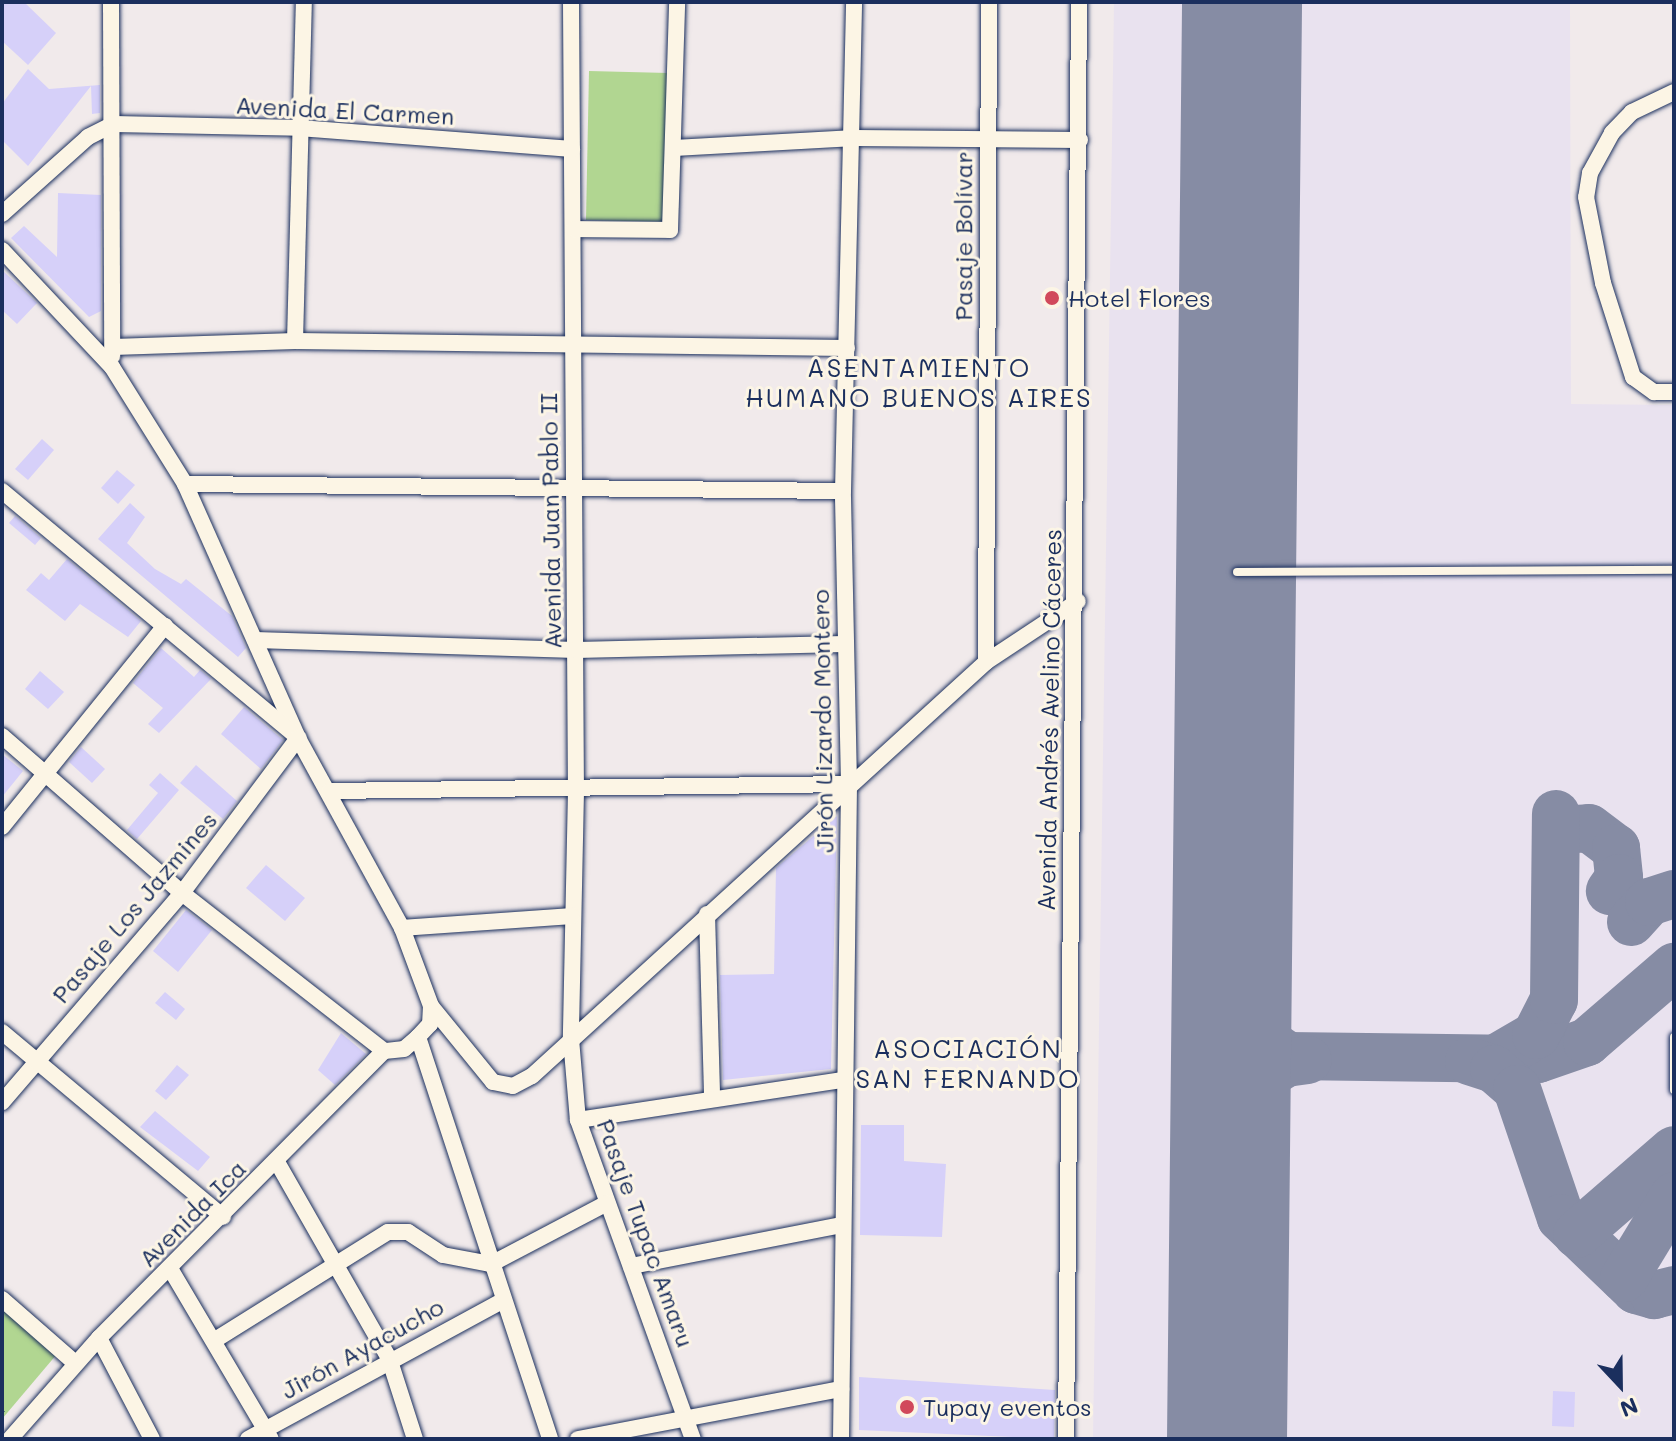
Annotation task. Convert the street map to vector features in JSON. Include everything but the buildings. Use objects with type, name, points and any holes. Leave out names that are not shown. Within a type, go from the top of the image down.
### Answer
[{"type":"street","points":[[111,2],[114,124],[112,367]]},
{"type":"street","points":[[295,341],[304,2]]},
{"type":"street","name":"Avenida Juan Pablo II","points":[[571,2],[576,650],[571,1039]]},
{"type":"street","points":[[574,229],[670,230],[677,2]]},
{"type":"street","name":"Jirón Lizardo Montero","points":[[841,1439],[849,784],[843,491],[855,138],[854,2]]},
{"type":"street","name":"Pasaje Bolívar","points":[[986,662],[989,2]]},
{"type":"street","name":"Avenida Andrés Avelino Cáceres","points":[[1066,1439],[1068,909],[1078,601],[1079,2]]},
{"type":"street","points":[[1674,92],[1632,112],[1612,133],[1590,173],[1586,197],[1603,283],[1633,377],[1654,392],[1674,392]]},
{"type":"street","points":[[2,214],[88,137],[114,124]]},
{"type":"street","name":"Avenida El Carmen","points":[[114,124],[299,128],[572,149]]},
{"type":"street","points":[[674,148],[855,138],[1080,140]]},
{"type":"street","points":[[2,250],[112,367],[185,484],[298,738],[330,791],[402,928],[431,1006],[500,1086],[532,1076],[986,662],[1078,601]]},
{"type":"street","points":[[113,347],[295,341],[573,347],[847,348]]},
{"type":"street","points":[[185,484],[574,492],[843,491]]},
{"type":"street","points":[[5,500],[165,626],[298,738]]},
{"type":"street","points":[[2,827],[165,626]]},
{"type":"street","points":[[255,640],[576,650],[844,644]]},
{"type":"street","points":[[2,736],[182,893],[384,1051]]},
{"type":"street","name":"Pasaje Los Jazmines","points":[[2,1102],[182,893],[298,738]]},
{"type":"street","points":[[330,791],[576,791],[849,784]]},
{"type":"street","points":[[707,914],[712,1096]]},
{"type":"street","points":[[402,928],[572,916]]},
{"type":"street","points":[[431,1006],[430,1024],[418,1037],[491,1264],[500,1302],[550,1439]]},
{"type":"street","points":[[2,1032],[223,1217]]},
{"type":"street","name":"Avenida Ica","points":[[10,1439],[99,1338],[171,1270],[384,1051],[404,1049],[418,1037]]},
{"type":"street","name":"Pasaje Tupac Amaru","points":[[571,1039],[578,1120],[688,1416],[693,1439]]},
{"type":"street","points":[[578,1120],[712,1096],[843,1080]]},
{"type":"street","points":[[277,1162],[389,1358],[415,1439]]},
{"type":"street","points":[[215,1340],[398,1230],[443,1255],[491,1264],[607,1203]]},
{"type":"street","points":[[631,1266],[842,1225]]},
{"type":"street","points":[[171,1270],[268,1434]]},
{"type":"street","points":[[2,1299],[75,1363]]},
{"type":"street","name":"Jirón Ayacucho","points":[[248,1439],[268,1434],[389,1358],[500,1302]]},
{"type":"street","points":[[99,1338],[152,1439]]},
{"type":"street","points":[[578,1439],[841,1389]]},
{"type":"lane","points":[[1237,572],[1674,570]]},
{"type":"lane","points":[[1674,1037],[1674,1090]]},
{"type":"shaded area","points":[[1114,2],[1570,2],[1571,404],[1674,405],[1674,1439],[1093,1439]]},
{"type":"green space","points":[[589,71],[668,73],[664,222],[586,220]]},
{"type":"green space","points":[[2,1308],[57,1354],[2,1419]]},
{"type":"taxiway","points":[[1493,1060],[1536,1035],[1554,1000],[1556,814]]},
{"type":"taxiway","points":[[1556,830],[1589,828],[1616,848],[1619,878],[1610,891]]},
{"type":"taxiway","points":[[1631,922],[1649,902],[1674,894]]},
{"type":"taxiway","points":[[1232,990],[1254,1033],[1288,1056],[1538,1059],[1587,1042],[1674,967]]},
{"type":"taxiway","points":[[1230,1133],[1259,1080],[1286,1063],[1308,1060]]},
{"type":"taxiway","points":[[1469,1061],[1494,1069],[1517,1089],[1561,1218],[1636,1290],[1654,1295],[1674,1290]]},
{"type":"taxiway","points":[[1577,1234],[1674,1150]]},
{"type":"taxiway","points":[[1624,1278],[1674,1196]]},
{"type":"runway","points":[[1227,1439],[1242,2]]},
{"type":"place","name":"Hotel Flores","points":[[1052,298]]},
{"type":"place","name":"Tupay eventos","points":[[907,1407]]},
{"type":"district","name":"ASENTAMIENTO HUMANO BUENOS AIRES","points":[[919,383]]},
{"type":"district","name":"ASOCIACIÓN SAN FERNANDO","points":[[968,1064]]}]
